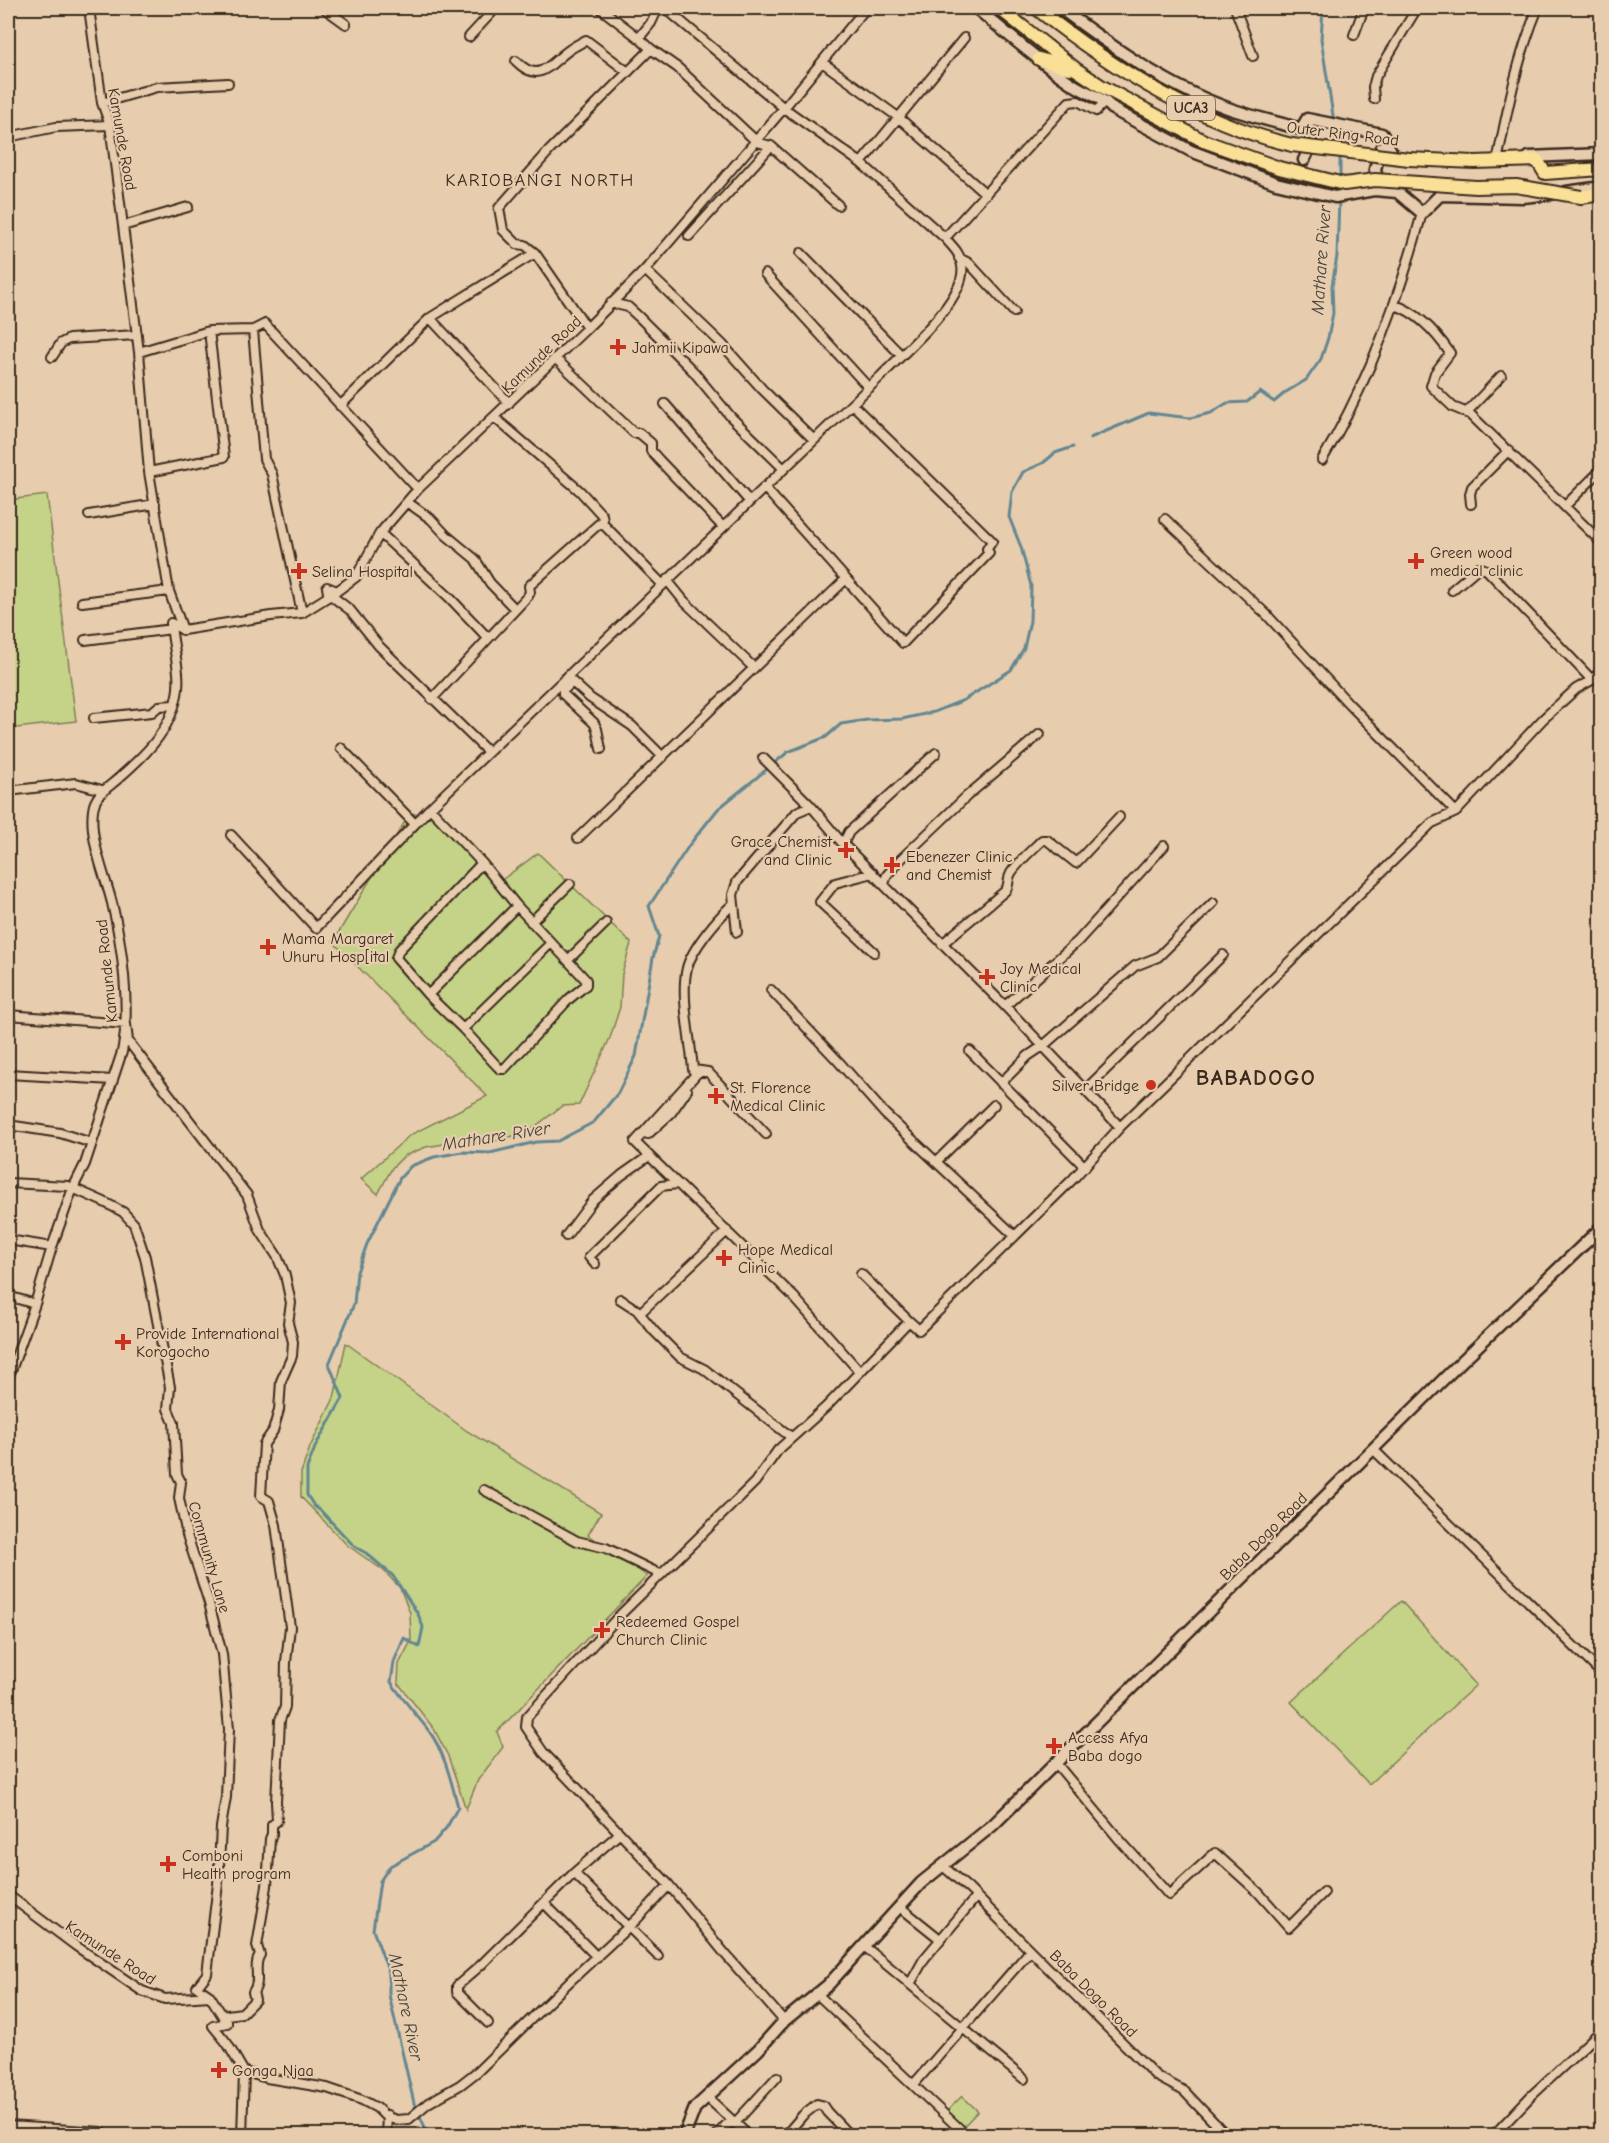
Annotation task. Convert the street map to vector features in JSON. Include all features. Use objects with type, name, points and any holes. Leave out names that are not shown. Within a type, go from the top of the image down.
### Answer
[{"type":"main road","name":"UCA3","points":[[999,8],[1089,79],[1204,141],[1257,162],[1344,184],[1375,180],[1476,187],[1516,186],[1581,197],[1602,194]]},
{"type":"main road","name":"Outer Ring Road","points":[[1036,8],[1098,54],[1160,91],[1216,121],[1269,140],[1292,145],[1420,160],[1474,162],[1537,160],[1545,173],[1602,169]]},
{"type":"main road","points":[[1039,59],[1077,70]]},
{"type":"street","name":"Kamunde Road","points":[[88,8],[102,103],[110,125],[139,352],[149,472],[169,591],[183,630]]},
{"type":"street","points":[[324,8],[345,24]]},
{"type":"street","points":[[469,37],[496,8]]},
{"type":"street","points":[[600,8],[678,68],[757,142],[771,146],[838,205]]},
{"type":"street","points":[[639,38],[651,23],[658,8]]},
{"type":"street","points":[[231,835],[316,928],[487,751],[570,680],[664,582],[869,388],[951,303],[960,284],[963,268],[959,254],[945,238],[861,163],[784,108],[665,8]]},
{"type":"street","name":"Kamunde Road","points":[[172,629],[171,623],[183,630],[302,613],[356,577],[380,533],[418,489],[645,270],[866,8]]},
{"type":"street","name":"UCA3","points":[[976,8],[1039,59],[1092,97],[1106,101],[1114,110],[1191,151],[1244,172],[1335,197],[1378,190]]},
{"type":"street","name":"Outer Ring Road","points":[[1060,8],[1094,34],[1143,66],[1171,82],[1226,107],[1304,124],[1382,134],[1391,151],[1452,157],[1566,157],[1602,154]]},
{"type":"street","points":[[1235,8],[1254,56]]},
{"type":"street","points":[[1354,35],[1364,8]]},
{"type":"street","points":[[1374,99],[1373,87],[1376,76],[1417,8]]},
{"type":"street","points":[[1498,157],[1509,97],[1525,39],[1538,8]]},
{"type":"street","points":[[861,163],[964,38]]},
{"type":"street","points":[[516,61],[534,73],[542,72],[556,63],[569,50],[586,40],[628,72]]},
{"type":"street","points":[[587,328],[535,253],[525,245],[517,244],[503,230],[499,208],[549,150],[651,49]]},
{"type":"street","points":[[822,62],[898,117],[986,194]]},
{"type":"street","points":[[102,103],[157,87],[228,83]]},
{"type":"street","points":[[945,238],[1069,102],[1078,101],[1096,111],[1106,101]]},
{"type":"street","points":[[1304,124],[1310,129],[1310,145],[1304,160]]},
{"type":"street","points":[[8,137],[56,127],[110,125]]},
{"type":"street","points":[[1391,151],[1386,141],[1376,162],[1378,190],[1397,192],[1422,213]]},
{"type":"street","points":[[689,236],[771,146]]},
{"type":"street","points":[[1322,460],[1342,428],[1395,305],[1422,213],[1440,195],[1523,197],[1602,187]]},
{"type":"street","points":[[123,226],[188,207]]},
{"type":"street","points":[[340,406],[430,318],[535,253]]},
{"type":"street","points":[[801,254],[901,355]]},
{"type":"street","points":[[963,268],[959,258],[969,263],[1014,312]]},
{"type":"street","points":[[645,270],[722,344],[762,389],[814,440]]},
{"type":"street","points":[[765,274],[869,388]]},
{"type":"street","points":[[611,303],[628,307],[640,318],[693,371],[731,417],[784,469]]},
{"type":"street","points":[[1395,305],[1405,309],[1425,324],[1440,338],[1450,353],[1435,373],[1431,386],[1453,407],[1470,414],[1602,543]]},
{"type":"street","points":[[430,318],[509,403]]},
{"type":"street","points":[[139,352],[209,331],[253,330],[265,324],[418,489]]},
{"type":"street","points":[[253,330],[264,459],[272,474],[302,613]]},
{"type":"street","points":[[149,472],[224,457],[209,331]]},
{"type":"street","points":[[52,357],[61,343],[69,339],[137,335]]},
{"type":"street","points":[[555,358],[634,434],[639,433],[651,443],[651,451],[723,527]]},
{"type":"street","points":[[1466,413],[1501,376]]},
{"type":"street","points":[[665,404],[749,501]]},
{"type":"street","points":[[764,488],[903,643],[990,553],[987,549],[992,541],[852,404]]},
{"type":"street","points":[[432,699],[530,594],[529,586],[603,520],[602,515],[580,491],[494,417]]},
{"type":"street","points":[[1471,504],[1472,487],[1509,450]]},
{"type":"street","points":[[1565,506],[1602,469]]},
{"type":"street","points":[[407,502],[431,519],[449,538],[475,559],[490,583],[515,609]]},
{"type":"street","points":[[89,515],[155,504]]},
{"type":"street","points":[[1165,519],[1266,614],[1349,704],[1456,812]]},
{"type":"street","points":[[601,522],[753,668]]},
{"type":"street","points":[[380,533],[449,597],[488,638]]},
{"type":"street","points":[[1452,590],[1479,567],[1488,570],[1592,680]]},
{"type":"street","points":[[578,838],[846,579]]},
{"type":"street","points":[[337,591],[327,587],[328,593],[350,610],[379,646],[487,751]]},
{"type":"street","points":[[82,602],[169,591]]},
{"type":"street","points":[[8,791],[76,783],[102,790],[120,778],[154,742],[174,705],[179,688],[172,629],[85,640]]},
{"type":"street","points":[[861,1274],[919,1330],[1084,1167],[1120,1127],[1432,823],[1456,812],[1543,719],[1576,689],[1592,680],[1602,670]]},
{"type":"street","points":[[570,680],[563,694],[594,723],[601,749]]},
{"type":"street","points":[[570,680],[590,698],[632,726],[663,757]]},
{"type":"street","points":[[94,718],[152,712],[159,706],[174,705]]},
{"type":"street","points":[[884,884],[887,875],[900,861],[967,796],[1040,735]]},
{"type":"street","points":[[341,748],[414,824]]},
{"type":"street","points":[[843,844],[849,832],[936,753]]},
{"type":"street","points":[[764,759],[811,806],[843,844],[1005,1006],[1120,1127]]},
{"type":"street","name":"Kamunde Road","points":[[8,1379],[35,1304],[52,1247],[92,1143],[122,1052],[126,1024],[122,963],[115,918],[99,862],[93,822],[93,809],[102,790]]},
{"type":"street","points":[[737,932],[733,895],[737,882],[797,812],[811,806]]},
{"type":"street","points":[[430,808],[482,863],[531,922],[586,980],[586,985],[569,999],[504,1069],[497,1066],[399,964],[396,958],[397,953],[482,863]]},
{"type":"street","points":[[942,944],[1005,891],[1009,886],[1010,875],[1042,840],[1047,840],[1076,863],[1119,817]]},
{"type":"street","points":[[1005,1006],[1078,941],[1164,846]]},
{"type":"street","points":[[873,873],[835,884],[820,902],[874,952]]},
{"type":"street","points":[[531,922],[570,884]]},
{"type":"street","points":[[1001,1083],[1028,1056],[1043,1046],[1135,966],[1158,957],[1213,903]]},
{"type":"street","points":[[648,1134],[671,1113],[696,1071],[686,982],[687,966],[717,919],[733,904]]},
{"type":"street","points":[[428,995],[517,906]]},
{"type":"street","points":[[568,960],[606,923]]},
{"type":"street","points":[[463,1029],[552,943]]},
{"type":"street","points":[[1085,1090],[1223,955]]},
{"type":"street","points":[[771,990],[885,1114],[1015,1236]]},
{"type":"street","points":[[8,1015],[126,1024],[128,1041],[248,1195],[260,1230],[277,1256],[285,1275],[291,1304],[288,1323],[292,1341],[292,1356],[281,1382],[279,1410],[273,1431],[264,1444],[261,1480],[261,1497],[269,1502],[276,1525],[283,1584],[290,1617],[285,1707],[280,1720],[277,1821],[272,1826],[270,1839],[267,1886],[257,1946],[260,1955],[256,1965],[257,1988],[253,1992],[255,2000],[242,2013],[227,2015],[227,2023],[213,2026],[227,2043],[244,2072],[242,2136]]},
{"type":"street","points":[[970,1051],[1084,1167]]},
{"type":"street","points":[[696,1071],[708,1072],[766,1134]]},
{"type":"street","points":[[696,1071],[635,1142],[793,1296],[860,1372]]},
{"type":"street","points":[[8,1074],[113,1080]]},
{"type":"street","points":[[936,1162],[994,1105]]},
{"type":"street","points":[[8,1125],[60,1133],[92,1143]]},
{"type":"street","points":[[566,1236],[594,1200],[622,1174],[649,1156]]},
{"type":"street","name":"Community Lane","points":[[8,1183],[73,1188],[123,1212],[134,1224],[140,1238],[170,1387],[168,1409],[174,1423],[177,1474],[181,1482],[179,1497],[187,1535],[209,1603],[222,1654],[229,1729],[228,1772],[207,1974],[197,1987],[210,1996],[227,2023]]},
{"type":"street","points":[[595,1264],[590,1257],[661,1186],[677,1184]]},
{"type":"street","name":"Baba Dogo Road","points":[[684,2136],[695,2108],[758,2050],[784,2021],[828,1984],[921,1884],[993,1825],[1055,1761],[1602,1227]]},
{"type":"street","points":[[640,1313],[727,1231]]},
{"type":"street","points":[[8,1240],[52,1247]]},
{"type":"street","points":[[8,1296],[35,1304]]},
{"type":"street","points":[[620,1299],[640,1313],[680,1358],[704,1369],[791,1437]]},
{"type":"street","points":[[784,2021],[669,1885],[543,1752],[526,1727],[527,1717],[620,1615],[755,1482],[778,1450],[860,1372],[909,1321]]},
{"type":"street","points":[[8,1351],[17,1353]]},
{"type":"street","points":[[1374,1450],[1602,1674]]},
{"type":"street","points":[[484,1490],[577,1541],[606,1548],[660,1574]]},
{"type":"street","points":[[1055,1761],[1118,1838],[1169,1895],[1215,1853],[1258,1892],[1289,1927],[1324,1892]]},
{"type":"street","points":[[488,2023],[456,1988],[574,1873],[620,1833]]},
{"type":"street","name":"Baba Dogo Road","points":[[943,1866],[1156,2076],[1184,2091],[1227,2136]]},
{"type":"street","points":[[574,1873],[658,1956]]},
{"type":"street","points":[[244,2072],[335,2090],[362,2100],[399,2120],[409,2120],[428,2103],[470,2078],[629,1927],[669,1885]]},
{"type":"street","name":"Kamunde Road","points":[[8,1895],[76,1946],[142,1991],[165,1999],[210,1996]]},
{"type":"street","points":[[910,1984],[924,1959],[976,1897]]},
{"type":"street","points":[[544,1903],[597,1957]]},
{"type":"street","points":[[900,1907],[940,1939]]},
{"type":"street","points":[[864,1946],[1024,2079]]},
{"type":"street","points":[[914,2084],[1030,1952]]},
{"type":"street","points":[[816,1993],[965,2134]]},
{"type":"street","points":[[1493,2136],[1530,2097],[1602,2030]]},
{"type":"street","points":[[716,2136],[726,2125],[735,2122],[777,2077]]},
{"type":"street","points":[[708,2098],[749,2136]]},
{"type":"street","points":[[786,2136],[803,2115],[817,2104],[824,2106],[826,2112],[850,2136]]},
{"type":"street","points":[[386,2136],[387,2115]]},
{"type":"street","points":[[8,2126],[102,2132]]},
{"type":"green space","points":[[47,495],[76,721],[8,729],[8,500]]},
{"type":"green space","points":[[410,813],[443,819],[495,885],[538,853],[631,943],[622,974],[620,1007],[610,1038],[579,1105],[562,1106],[528,1132],[484,1144],[456,1142],[426,1147],[404,1156],[392,1168],[378,1194],[361,1179],[410,1135],[487,1096],[333,942]]},
{"type":"green space","points":[[346,1343],[467,1431],[601,1513],[588,1535],[647,1576],[497,1732],[503,1747],[478,1780],[466,1809],[448,1756],[434,1729],[398,1683],[399,1664],[411,1641],[410,1613],[400,1588],[384,1571],[347,1545],[301,1497],[301,1473],[310,1447],[334,1398]]},
{"type":"green space","points":[[1401,1601],[1476,1685],[1369,1784],[1291,1702]]},
{"type":"green space","points":[[962,2096],[978,2111],[962,2128],[946,2112]]},
{"type":"waterway","name":"Mathare River","points":[[1323,8],[1321,39],[1334,122]]},
{"type":"waterway","name":"Mathare River","points":[[1335,128],[1339,148]]},
{"type":"waterway","name":"Mathare River","points":[[1340,155],[1340,181]]},
{"type":"waterway","name":"Mathare River","points":[[1090,438],[1149,413],[1190,418],[1211,413],[1227,403],[1247,402],[1260,392],[1274,402],[1306,380],[1321,359],[1333,313],[1332,286],[1337,256],[1339,200]]},
{"type":"waterway","name":"Mathare River","points":[[429,2136],[414,2103],[389,1995],[389,1973],[373,1930],[380,1881],[390,1866],[434,1842],[447,1827],[458,1807],[447,1768],[435,1740],[391,1682],[394,1662],[404,1638],[419,1647],[423,1627],[418,1614],[393,1576],[366,1553],[355,1547],[314,1506],[307,1495],[307,1468],[316,1445],[343,1398],[329,1364],[354,1304],[357,1272],[367,1244],[400,1178],[411,1166],[434,1157],[463,1152],[490,1153],[536,1142],[558,1141],[594,1122],[618,1093],[636,1056],[659,936],[649,906],[690,844],[718,809],[788,752],[826,737],[841,724],[867,720],[902,719],[934,712],[964,700],[1011,670],[1024,648],[1030,621],[1031,586],[1021,547],[1009,517],[1012,492],[1023,472],[1043,463],[1055,453],[1073,447]]},
{"type":"place","name":"Jahmii Kipawa","points":[[618,347]]},
{"type":"place","name":"Green wood medical clinic","points":[[1416,561]]},
{"type":"place","name":"Selina Hospital","points":[[299,571]]},
{"type":"place","name":"Grace Chemist and Clinic","points":[[846,850]]},
{"type":"place","name":"Ebenezer Clinic and Chemist","points":[[892,865]]},
{"type":"place","name":"Mama Margaret Uhuru Hosp[ital","points":[[268,947]]},
{"type":"place","name":"Joy Medical Clinic","points":[[987,977]]},
{"type":"place","name":"Silver Bridge","points":[[1151,1085]]},
{"type":"place","name":"St. Florence Medical Clinic","points":[[716,1096]]},
{"type":"place","name":"Hope Medical Clinic","points":[[724,1258]]},
{"type":"place","name":"Provide International Korogocho","points":[[123,1342]]},
{"type":"place","name":"Redeemed Gospel Church Clinic","points":[[602,1630]]},
{"type":"place","name":"Access Afya Baba dogo","points":[[1054,1746]]},
{"type":"place","name":"Comboni Health program","points":[[168,1864]]},
{"type":"place","name":"Gonga Njaa","points":[[219,2070]]},
{"type":"district","name":"KARIOBANGI NORTH","points":[[540,180]]},
{"type":"district","name":"BABADOGO","points":[[1256,1077]]}]
